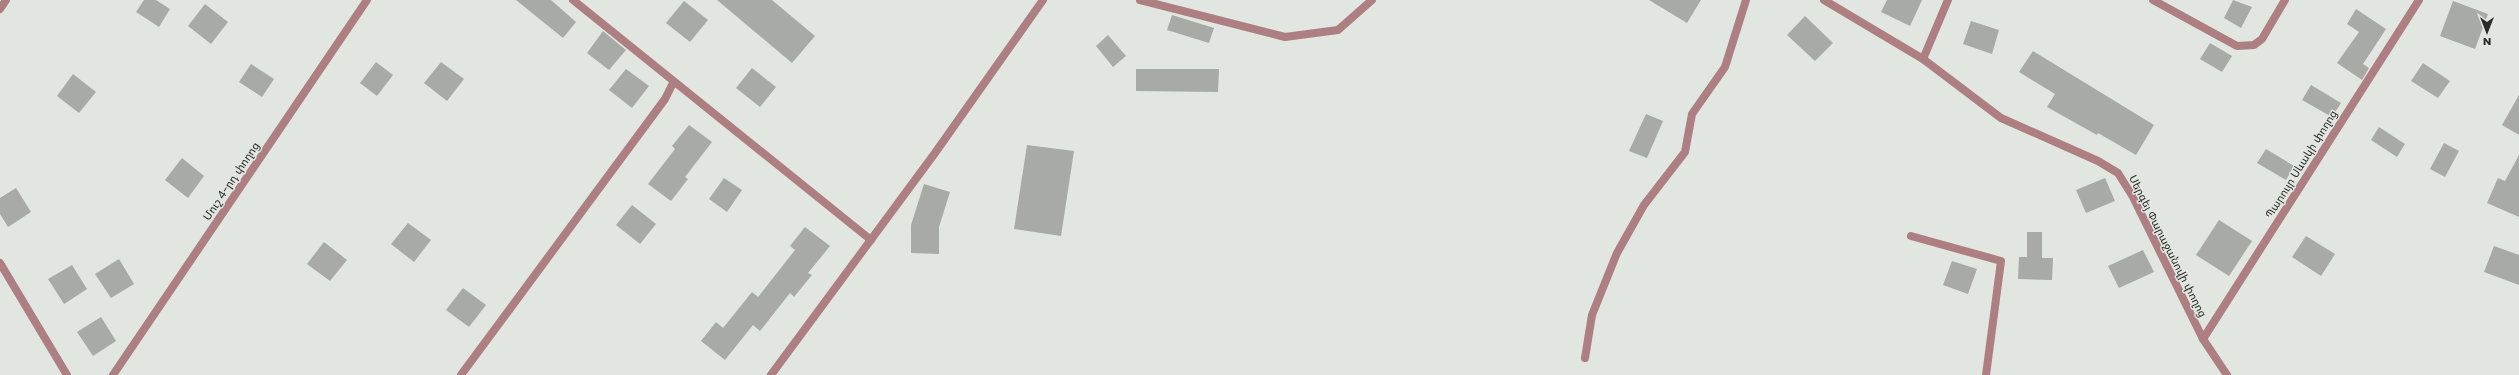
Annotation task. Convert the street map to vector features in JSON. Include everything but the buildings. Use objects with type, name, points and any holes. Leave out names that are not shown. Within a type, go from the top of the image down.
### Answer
[{"type":"street","points":[[0,9],[6,0]]},
{"type":"street","name":"Մուշ 4-րդ փողոց","points":[[113,375],[367,0]]},
{"type":"street","points":[[573,0],[673,83],[870,240]]},
{"type":"street","points":[[771,375],[1043,0]]},
{"type":"street","points":[[1140,0],[1285,37],[1338,30],[1372,0]]},
{"type":"street","points":[[1585,358],[1592,315],[1617,252],[1644,205],[1685,152],[1692,114],[1725,67],[1746,0]]},
{"type":"street","name":"Սերգեյ Փարաջանովի փողոց","points":[[1824,0],[1923,59],[2001,118],[2098,161],[2118,173],[2133,197],[2203,339],[2227,375]]},
{"type":"street","points":[[1923,59],[1948,0]]},
{"type":"street","points":[[2154,0],[2237,46],[2254,45],[2262,39],[2285,0]]},
{"type":"street","name":"Պարույր Սևակի փողոց","points":[[2203,339],[2419,0]]},
{"type":"street","points":[[461,375],[665,99],[673,83]]},
{"type":"street","points":[[1911,236],[2001,261],[1986,375]]},
{"type":"street","points":[[0,263],[67,375]]}]
